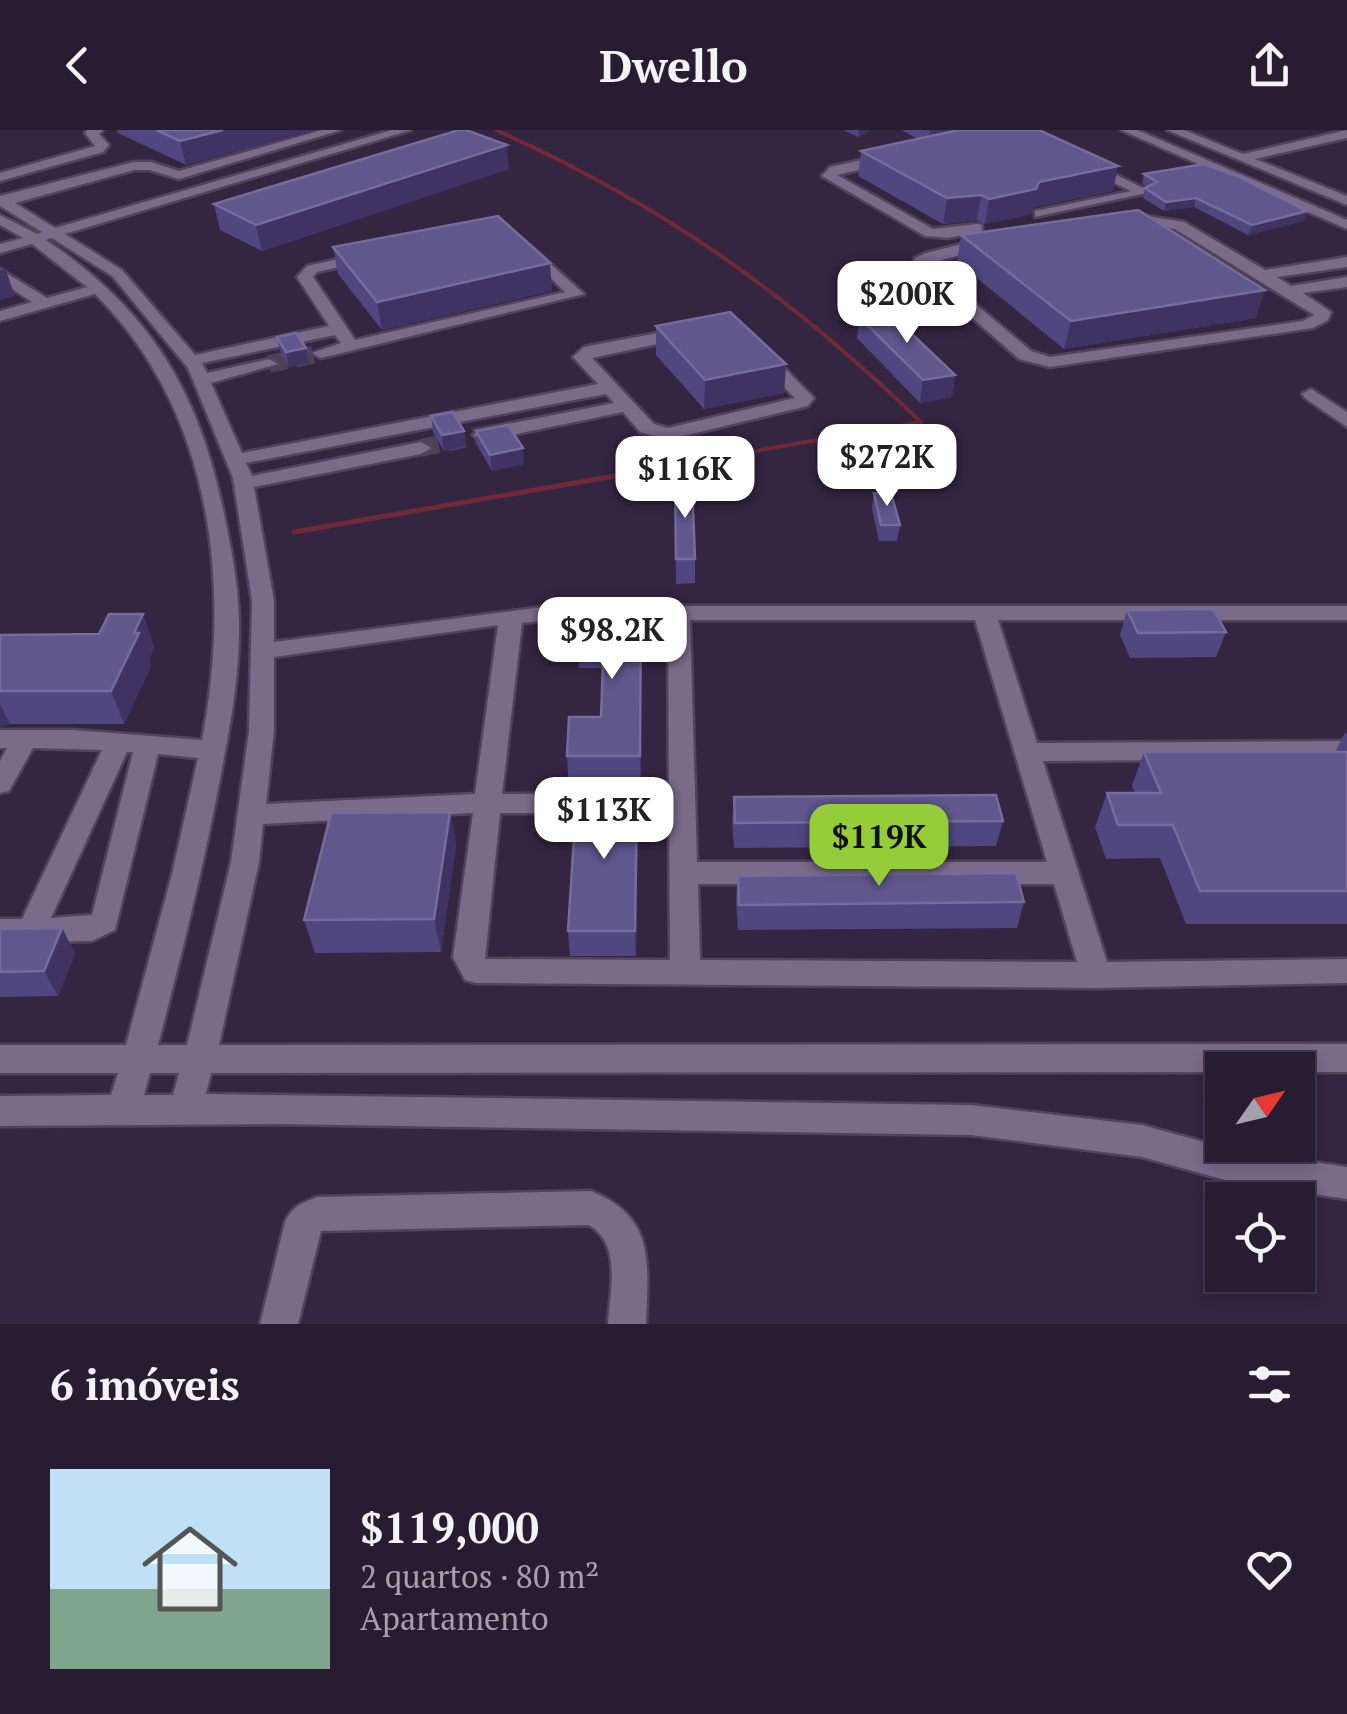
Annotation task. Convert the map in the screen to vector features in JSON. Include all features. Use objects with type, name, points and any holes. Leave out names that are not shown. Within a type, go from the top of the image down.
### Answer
[{"type":"street","points":[[0,177],[99,149],[103,145],[91,134],[97,130]]},
{"type":"street","points":[[2,207],[134,166],[150,166],[179,175],[336,130]]},
{"type":"street","points":[[0,249],[33,232],[372,130]]},
{"type":"street","points":[[33,232],[406,130]]},
{"type":"street","points":[[1127,130],[1347,225]]},
{"type":"street","points":[[1152,130],[1252,169],[1347,213]]},
{"type":"street","points":[[1173,130],[1347,201]]},
{"type":"street","points":[[1303,130],[1347,148]]},
{"type":"street","points":[[1243,158],[1347,134]]},
{"type":"street","points":[[904,156],[835,170],[829,176],[922,230],[939,234],[1144,192],[1066,155]]},
{"type":"street","points":[[1268,168],[1299,161]]},
{"type":"street","points":[[2,207],[100,288],[163,368],[193,427],[209,484],[225,572],[227,651],[212,750],[189,866],[123,1111]]},
{"type":"street","points":[[1142,217],[1179,225],[1264,275],[1322,312],[1322,318],[1306,325],[1050,362],[1026,355],[920,261],[1030,232],[1142,217]]},
{"type":"street","points":[[322,352],[576,294],[506,228]]},
{"type":"street","points":[[33,232],[130,284],[166,321],[200,370],[231,431],[246,483],[260,568],[266,650],[260,760],[239,893],[185,1111]]},
{"type":"street","points":[[351,346],[306,272],[384,252]]},
{"type":"street","points":[[1264,275],[1347,262]]},
{"type":"street","points":[[0,274],[46,304]]},
{"type":"street","points":[[1289,291],[1347,282]]},
{"type":"street","points":[[0,316],[100,288]]},
{"type":"street","points":[[725,325],[737,330],[805,398],[798,404],[668,434],[647,428],[623,407],[582,357],[583,353],[725,325]]},
{"type":"street","points":[[200,370],[338,329]]},
{"type":"street","points":[[200,370],[269,364]]},
{"type":"street","points":[[238,458],[607,388]]},
{"type":"street","points":[[1311,394],[1347,421]]},
{"type":"street","points":[[482,435],[623,407]]},
{"type":"street","points":[[246,483],[420,448]]},
{"type":"street","points":[[984,613],[1096,975]]},
{"type":"street","points":[[266,650],[511,616],[1347,613]]},
{"type":"street","points":[[679,615],[685,975]]},
{"type":"street","points":[[511,616],[468,957],[476,971],[685,975],[1347,972]]},
{"type":"street","points":[[0,784],[12,739],[212,750]]},
{"type":"street","points":[[0,931],[92,930],[106,922],[132,745]]},
{"type":"street","points":[[31,930],[132,745]]},
{"type":"street","points":[[1027,752],[1347,750]]},
{"type":"street","points":[[251,816],[336,807],[682,804]]},
{"type":"street","points":[[683,873],[1064,872]]},
{"type":"street","points":[[1315,1060],[1347,1058]]},
{"type":"street","points":[[0,1059],[1205,1064]]},
{"type":"street","points":[[0,1111],[275,1108],[971,1120],[1142,1141],[1236,1167],[1339,1183]]},
{"type":"street","points":[[1274,1162],[1339,1183]]},
{"type":"street","points":[[279,1324],[303,1222],[317,1214],[591,1208],[607,1213],[629,1242],[627,1324]]},
{"type":"building","points":[[156,130],[223,130],[180,141]]},
{"type":"building","points":[[459,130],[507,145],[256,225],[214,204]]},
{"type":"building","points":[[959,130],[1039,130],[1118,166],[1039,182],[1036,189],[989,199],[981,195],[947,198],[861,151]]},
{"type":"building","points":[[1204,164],[1307,211],[1252,225],[1196,198],[1166,202],[1145,188],[1157,182],[1144,174]]},
{"type":"building","points":[[1138,210],[1265,290],[1071,321],[961,235]]},
{"type":"building","points":[[498,216],[550,263],[377,302],[333,247]]},
{"type":"building","points":[[730,312],[786,364],[705,380],[656,326]]},
{"type":"building","points":[[889,312],[955,375],[923,380],[859,317]]},
{"type":"building","points":[[296,333],[306,348],[286,352],[277,337]]},
{"type":"building","points":[[453,412],[464,431],[442,435],[431,416]]},
{"type":"building","points":[[508,425],[523,448],[490,455],[476,431]]},
{"type":"building","points":[[675,481],[692,481],[695,559],[676,559]]},
{"type":"building","points":[[874,493],[891,493],[900,525],[881,525]]},
{"type":"building","points":[[641,601],[640,756],[567,756],[569,717],[601,717],[604,635],[577,635],[579,602]]},
{"type":"building","points":[[1213,609],[1226,632],[1138,633],[1127,610]]},
{"type":"building","points":[[109,614],[143,614],[134,633],[139,633],[111,691],[0,691],[0,635],[99,634]]},
{"type":"building","points":[[1144,752],[1347,752],[1347,891],[1200,891],[1173,825],[1118,825],[1107,793],[1161,793]]},
{"type":"building","points":[[577,791],[637,791],[635,931],[568,931]]},
{"type":"building","points":[[996,795],[1003,821],[735,823],[734,797]]},
{"type":"building","points":[[450,812],[434,919],[304,920],[331,813]]},
{"type":"building","points":[[1016,873],[1024,902],[739,905],[738,876]]},
{"type":"building","points":[[62,928],[44,971],[0,972],[0,929]]},
{"type":"waterway","points":[[496,130],[615,190],[722,256],[822,333],[921,422],[721,457]]},
{"type":"waterway","points":[[294,532],[735,455]]},
{"type":"tunnel","points":[[269,364],[321,353]]},
{"type":"tunnel","points":[[421,448],[482,435]]}]
